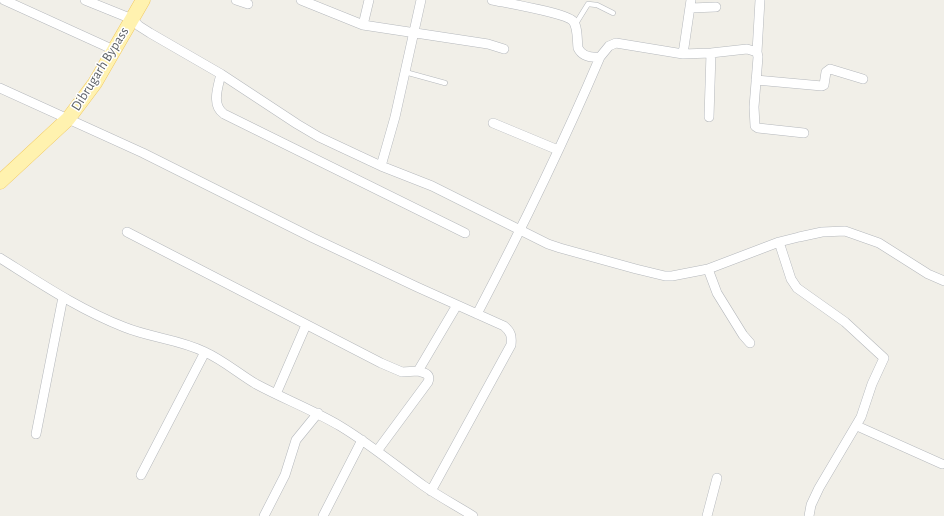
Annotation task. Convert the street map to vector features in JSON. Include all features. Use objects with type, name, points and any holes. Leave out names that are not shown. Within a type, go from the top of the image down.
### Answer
[{"type":"main road","name":"Dibrugarh Bypass","points":[[2,177],[68,119],[95,83],[143,0]]},
{"type":"street","points":[[4,0],[114,50]]},
{"type":"street","points":[[85,0],[132,19],[139,26],[156,37],[221,74],[306,130],[381,166],[432,186],[554,246],[665,276],[679,275],[708,269],[779,242],[822,232],[845,231],[869,238],[879,243],[928,274],[944,281]]},
{"type":"street","points":[[236,0],[248,4]]},
{"type":"street","points":[[301,0],[363,25],[488,44],[504,49]]},
{"type":"street","points":[[363,25],[369,0]]},
{"type":"street","points":[[381,166],[395,116],[421,0]]},
{"type":"street","points":[[492,0],[556,14],[571,19],[575,25],[580,51],[587,56],[600,57]]},
{"type":"street","points":[[760,0],[754,114],[756,127],[804,133]]},
{"type":"street","points":[[684,54],[691,4],[716,6]]},
{"type":"street","points":[[477,314],[521,230],[600,57],[609,46],[616,43],[684,54],[747,49],[757,52]]},
{"type":"street","points":[[709,117],[711,53]]},
{"type":"street","points":[[756,80],[822,86],[826,72],[830,69],[862,79]]},
{"type":"street","points":[[221,74],[216,99],[220,111],[224,114],[466,233]]},
{"type":"street","points":[[0,88],[143,153],[313,238],[504,326],[510,331],[512,337],[511,345],[431,491]]},
{"type":"street","points":[[493,123],[558,150]]},
{"type":"street","points":[[127,232],[306,326],[397,371],[418,371],[428,375],[428,382],[377,451]]},
{"type":"street","points":[[779,242],[791,279],[797,288],[844,322],[884,358],[857,426],[819,488],[808,516]]},
{"type":"street","points":[[0,258],[63,297],[123,327],[138,333],[185,343],[205,352],[252,381],[291,402],[318,413],[362,440],[431,491],[473,516]]},
{"type":"street","points":[[708,269],[717,292],[743,335],[750,343]]},
{"type":"street","points":[[36,434],[63,297]]},
{"type":"street","points":[[418,371],[457,305]]},
{"type":"street","points":[[276,394],[306,326]]},
{"type":"street","points":[[141,476],[205,352]]},
{"type":"street","points":[[264,516],[286,474],[296,440],[318,413]]},
{"type":"street","points":[[857,426],[942,464]]},
{"type":"street","points":[[323,516],[362,440]]},
{"type":"street","points":[[707,516],[717,478]]},
{"type":"lane","points":[[575,25],[588,4],[597,4],[613,13]]},
{"type":"lane","points":[[405,72],[445,83]]}]
